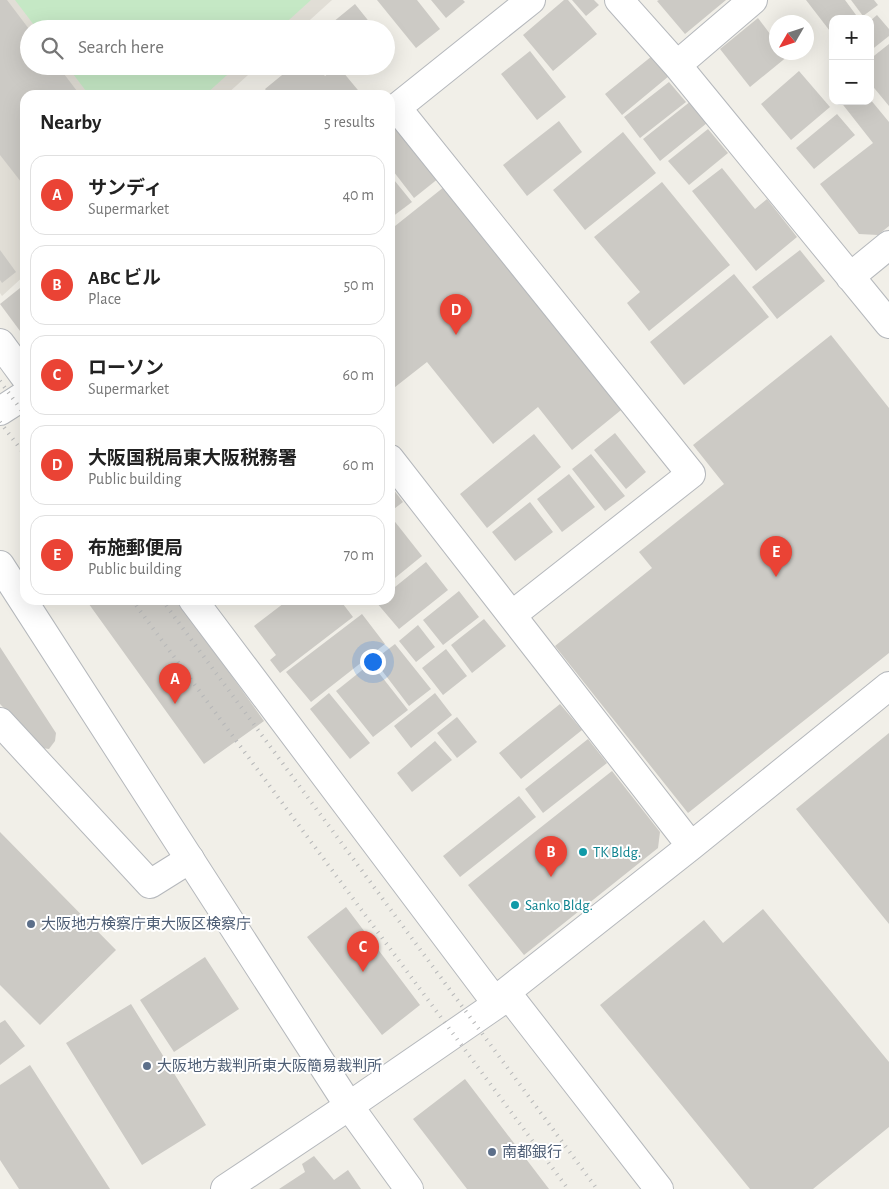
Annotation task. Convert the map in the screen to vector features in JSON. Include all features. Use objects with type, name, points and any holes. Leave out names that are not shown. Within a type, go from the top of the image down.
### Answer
[{"type":"street","points":[[395,108],[531,0]]},
{"type":"street","points":[[619,0],[677,65],[889,324]]},
{"type":"street","points":[[677,65],[753,0]]},
{"type":"street","points":[[395,112],[691,474],[512,615]]},
{"type":"street","points":[[850,277],[889,245]]},
{"type":"street","points":[[0,342],[20,370]]},
{"type":"street","points":[[0,411],[20,398]]},
{"type":"street","points":[[395,465],[692,846]]},
{"type":"street","points":[[0,565],[20,596]]},
{"type":"street","points":[[26,605],[349,1106],[409,1189]]},
{"type":"street","points":[[197,605],[502,998],[659,1189]]},
{"type":"street","points":[[225,1189],[349,1106],[502,998],[889,686]]},
{"type":"street","points":[[0,722],[150,884],[190,859]]},
{"type":"shaded area","points":[[0,0],[332,0],[310,20],[20,20],[20,75],[248,75],[232,90],[20,90],[20,280],[2,296],[0,293]]},
{"type":"green space","points":[[15,0],[311,0],[289,20],[30,20]]},
{"type":"green space","points":[[74,75],[227,75],[211,90],[85,90]]},
{"type":"building","points":[[0,0],[7,0],[22,20],[20,20],[20,75],[65,75],[76,90],[20,90],[20,181],[0,155]]},
{"type":"building","points":[[377,0],[417,0],[440,29],[416,48]]},
{"type":"building","points":[[431,0],[463,0],[465,2],[446,18]]},
{"type":"building","points":[[564,0],[568,0],[597,34],[553,71],[523,35]]},
{"type":"building","points":[[572,0],[594,0],[599,5],[586,16]]},
{"type":"building","points":[[726,0],[685,34],[657,1]]},
{"type":"building","points":[[806,0],[845,0],[856,15],[829,15],[829,30]]},
{"type":"building","points":[[851,0],[874,0],[878,5],[862,15]]},
{"type":"building","points":[[355,4],[368,20],[336,20]]},
{"type":"building","points":[[877,15],[889,29],[889,36],[874,48],[874,18]]},
{"type":"building","points":[[758,18],[769,33],[769,60],[783,60],[750,87],[720,49]]},
{"type":"building","points":[[889,44],[889,106],[874,88],[874,56]]},
{"type":"building","points":[[530,51],[566,97],[537,120],[501,74]]},
{"type":"building","points":[[652,56],[669,76],[622,115],[605,94]]},
{"type":"building","points":[[799,71],[830,107],[791,140],[761,104]]},
{"type":"building","points":[[282,75],[345,75],[358,90],[266,90]]},
{"type":"building","points":[[669,82],[686,102],[640,138],[624,117]]},
{"type":"building","points":[[691,101],[707,123],[660,161],[643,139]]},
{"type":"building","points":[[874,104],[889,122],[889,226],[878,235],[859,234],[820,184],[873,143],[843,105]]},
{"type":"building","points":[[837,114],[855,135],[814,169],[796,148]]},
{"type":"building","points":[[559,121],[582,152],[527,196],[503,165]]},
{"type":"building","points":[[398,125],[439,178],[414,198],[395,173],[395,127]]},
{"type":"building","points":[[708,129],[728,153],[689,185],[668,161]]},
{"type":"building","points":[[623,132],[656,173],[585,230],[553,190]]},
{"type":"building","points":[[722,168],[755,209],[767,199],[797,237],[756,271],[692,191]]},
{"type":"building","points":[[395,181],[412,202],[395,215]]},
{"type":"building","points":[[662,182],[730,265],[649,331],[627,303],[640,292],[594,237]]},
{"type":"building","points":[[449,183],[626,406],[572,450],[538,407],[493,444],[427,362],[395,387],[395,226]]},
{"type":"building","points":[[0,250],[16,272],[2,283],[0,280]]},
{"type":"building","points":[[800,250],[825,281],[777,319],[752,287]]},
{"type":"building","points":[[734,274],[769,317],[684,385],[650,342]]},
{"type":"building","points":[[20,288],[20,331],[0,304]]},
{"type":"building","points":[[831,335],[889,408],[889,653],[688,813],[555,646],[652,568],[639,552],[724,484],[693,445]]},
{"type":"building","points":[[615,433],[646,472],[626,489],[594,450]]},
{"type":"building","points":[[534,434],[561,467],[487,528],[460,494]]},
{"type":"building","points":[[591,454],[625,496],[605,511],[572,469]]},
{"type":"building","points":[[569,474],[595,507],[562,532],[537,499]]},
{"type":"building","points":[[395,492],[403,502],[395,508]]},
{"type":"building","points":[[530,502],[553,532],[515,561],[492,532]]},
{"type":"building","points":[[395,522],[422,556],[395,578]]},
{"type":"building","points":[[426,562],[448,590],[399,629],[379,605],[395,605],[395,587]]},
{"type":"building","points":[[459,591],[479,617],[443,645],[423,620]]},
{"type":"building","points":[[90,605],[181,605],[264,721],[204,764]]},
{"type":"building","points":[[281,605],[344,605],[353,617],[280,673],[270,660],[276,655],[254,626]]},
{"type":"building","points":[[362,614],[385,644],[311,702],[286,672]]},
{"type":"building","points":[[484,619],[506,646],[472,673],[451,645]]},
{"type":"building","points":[[418,625],[435,647],[416,662],[399,641]]},
{"type":"building","points":[[395,644],[431,689],[409,706],[374,660]]},
{"type":"building","points":[[0,647],[56,733],[55,741],[49,749],[42,748],[0,704]]},
{"type":"building","points":[[446,649],[467,676],[443,695],[422,668]]},
{"type":"building","points":[[371,663],[408,710],[373,737],[336,691]]},
{"type":"building","points":[[329,693],[370,743],[350,759],[310,709]]},
{"type":"building","points":[[435,693],[452,715],[411,748],[394,726]]},
{"type":"building","points":[[560,704],[582,730],[521,779],[499,753]]},
{"type":"building","points":[[457,717],[477,742],[457,758],[437,733]]},
{"type":"building","points":[[889,733],[889,924],[796,809]]},
{"type":"building","points":[[588,739],[607,763],[543,813],[525,789]]},
{"type":"building","points":[[435,741],[452,760],[412,792],[397,773]]},
{"type":"building","points":[[612,771],[660,832],[658,848],[524,955],[468,885]]},
{"type":"building","points":[[519,796],[536,817],[460,877],[443,856]]},
{"type":"building","points":[[0,832],[116,950],[40,1025],[0,985]]},
{"type":"building","points":[[346,907],[420,1005],[382,1035],[307,937]]},
{"type":"building","points":[[763,909],[889,1062],[889,1127],[813,1189],[750,1189],[600,1005],[704,920],[723,943]]},
{"type":"building","points":[[205,957],[239,1009],[174,1052],[140,1000]]},
{"type":"building","points":[[131,1004],[206,1125],[142,1165],[66,1043]]},
{"type":"building","points":[[5,1020],[25,1046],[0,1065],[0,1023]]},
{"type":"building","points":[[30,1065],[110,1189],[19,1189],[0,1160],[0,1085]]},
{"type":"building","points":[[465,1079],[549,1189],[467,1189],[413,1119]]},
{"type":"building","points":[[314,1156],[334,1180],[348,1170],[361,1189],[279,1189],[305,1172],[302,1164]]},
{"type":"railway","points":[[0,381],[20,408]]},
{"type":"railway","points":[[0,422],[20,448]]},
{"type":"railway","points":[[136,605],[568,1189]]},
{"type":"railway","points":[[166,605],[597,1189]]},
{"type":"place","name":"大阪国税局東大阪税務署","points":[[456,335]]},
{"type":"place","name":"布施郵便局","points":[[776,577]]},
{"type":"place","name":"サンディ","points":[[175,704]]},
{"type":"place","name":"TK Bldg.","points":[[583,852]]},
{"type":"place","name":"ABC ビル","points":[[551,877]]},
{"type":"place","name":"Sanko Bldg.","points":[[515,905]]},
{"type":"place","name":"大阪地方検察庁東大阪区検察庁","points":[[31,924]]},
{"type":"place","name":"ローソン","points":[[363,972]]},
{"type":"place","name":"大阪地方裁判所東大阪簡易裁判所","points":[[147,1066]]},
{"type":"place","name":"南都銀行","points":[[492,1152]]}]
